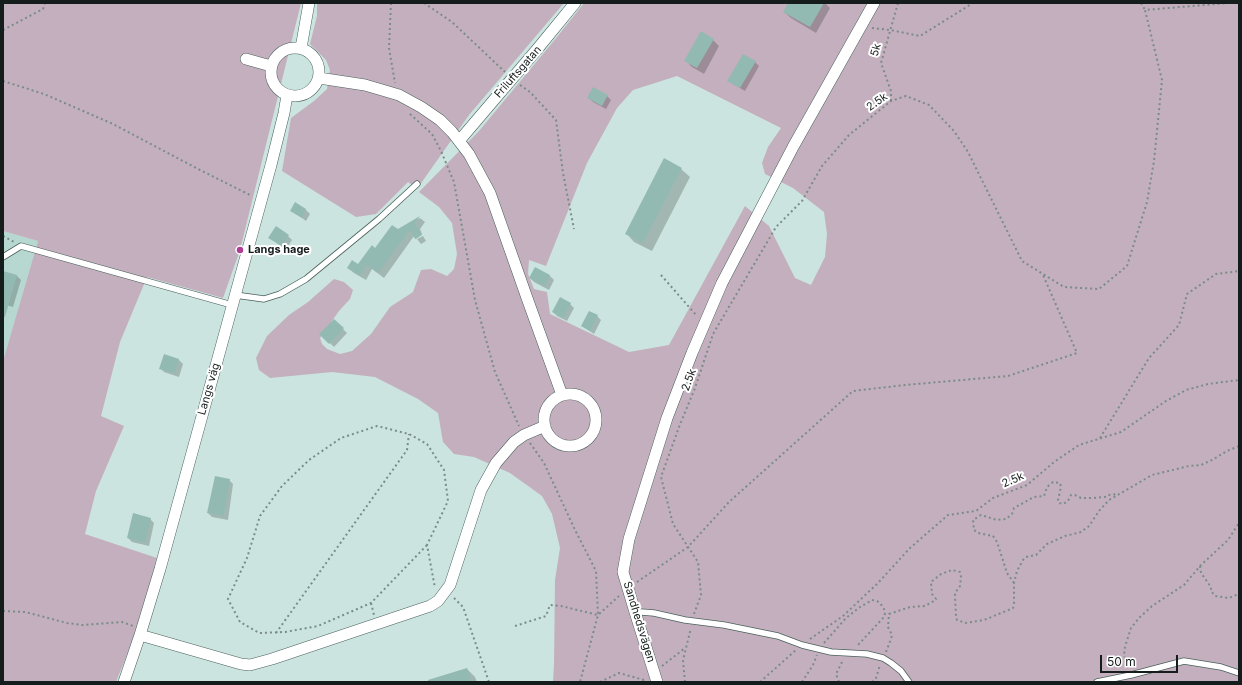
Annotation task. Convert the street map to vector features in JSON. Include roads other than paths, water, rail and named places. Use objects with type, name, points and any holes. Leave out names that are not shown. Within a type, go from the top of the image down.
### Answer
[{"type":"street","points":[[301,48],[309,3]]},
{"type":"street","name":"Friluftsgatan","points":[[460,141],[575,3]]},
{"type":"street","name":"Sandhedsvägen","points":[[657,682],[623,572],[628,539],[667,418],[722,283],[793,147],[874,3]]},
{"type":"street","points":[[291,48],[301,48],[309,52],[315,58],[319,66],[319,78],[314,88],[307,93],[298,96],[287,95],[278,90],[274,85],[271,76],[271,66],[275,58],[282,51],[291,48]]},
{"type":"street","points":[[246,59],[271,66]]},
{"type":"street","points":[[319,78],[365,85],[400,95],[432,114],[452,132],[470,154],[490,193],[562,395]]},
{"type":"street","name":"Langs väg","points":[[124,682],[160,569],[261,200],[284,113],[287,95]]},
{"type":"street","points":[[570,394],[579,396],[586,400],[591,406],[595,418],[594,427],[591,434],[582,442],[574,445],[565,445],[557,442],[551,437],[545,426],[544,418],[547,407],[555,399],[562,395],[570,394]]},
{"type":"street","points":[[141,632],[241,664],[250,665],[430,606],[441,597],[450,585],[477,502],[487,478],[501,455],[514,442],[524,435],[545,426]]},
{"type":"lane","points":[[3,257],[21,246],[234,300],[264,299],[280,294],[306,279],[374,224],[417,184]]},
{"type":"lane","points":[[635,612],[654,613],[685,620],[724,625],[778,636],[819,650],[867,654],[883,658],[901,671],[909,682]]},
{"type":"lane","points":[[1096,682],[1131,675],[1184,660],[1220,666],[1239,672]]},
{"type":"place","name":"Langs hage","points":[[240,250]]}]
